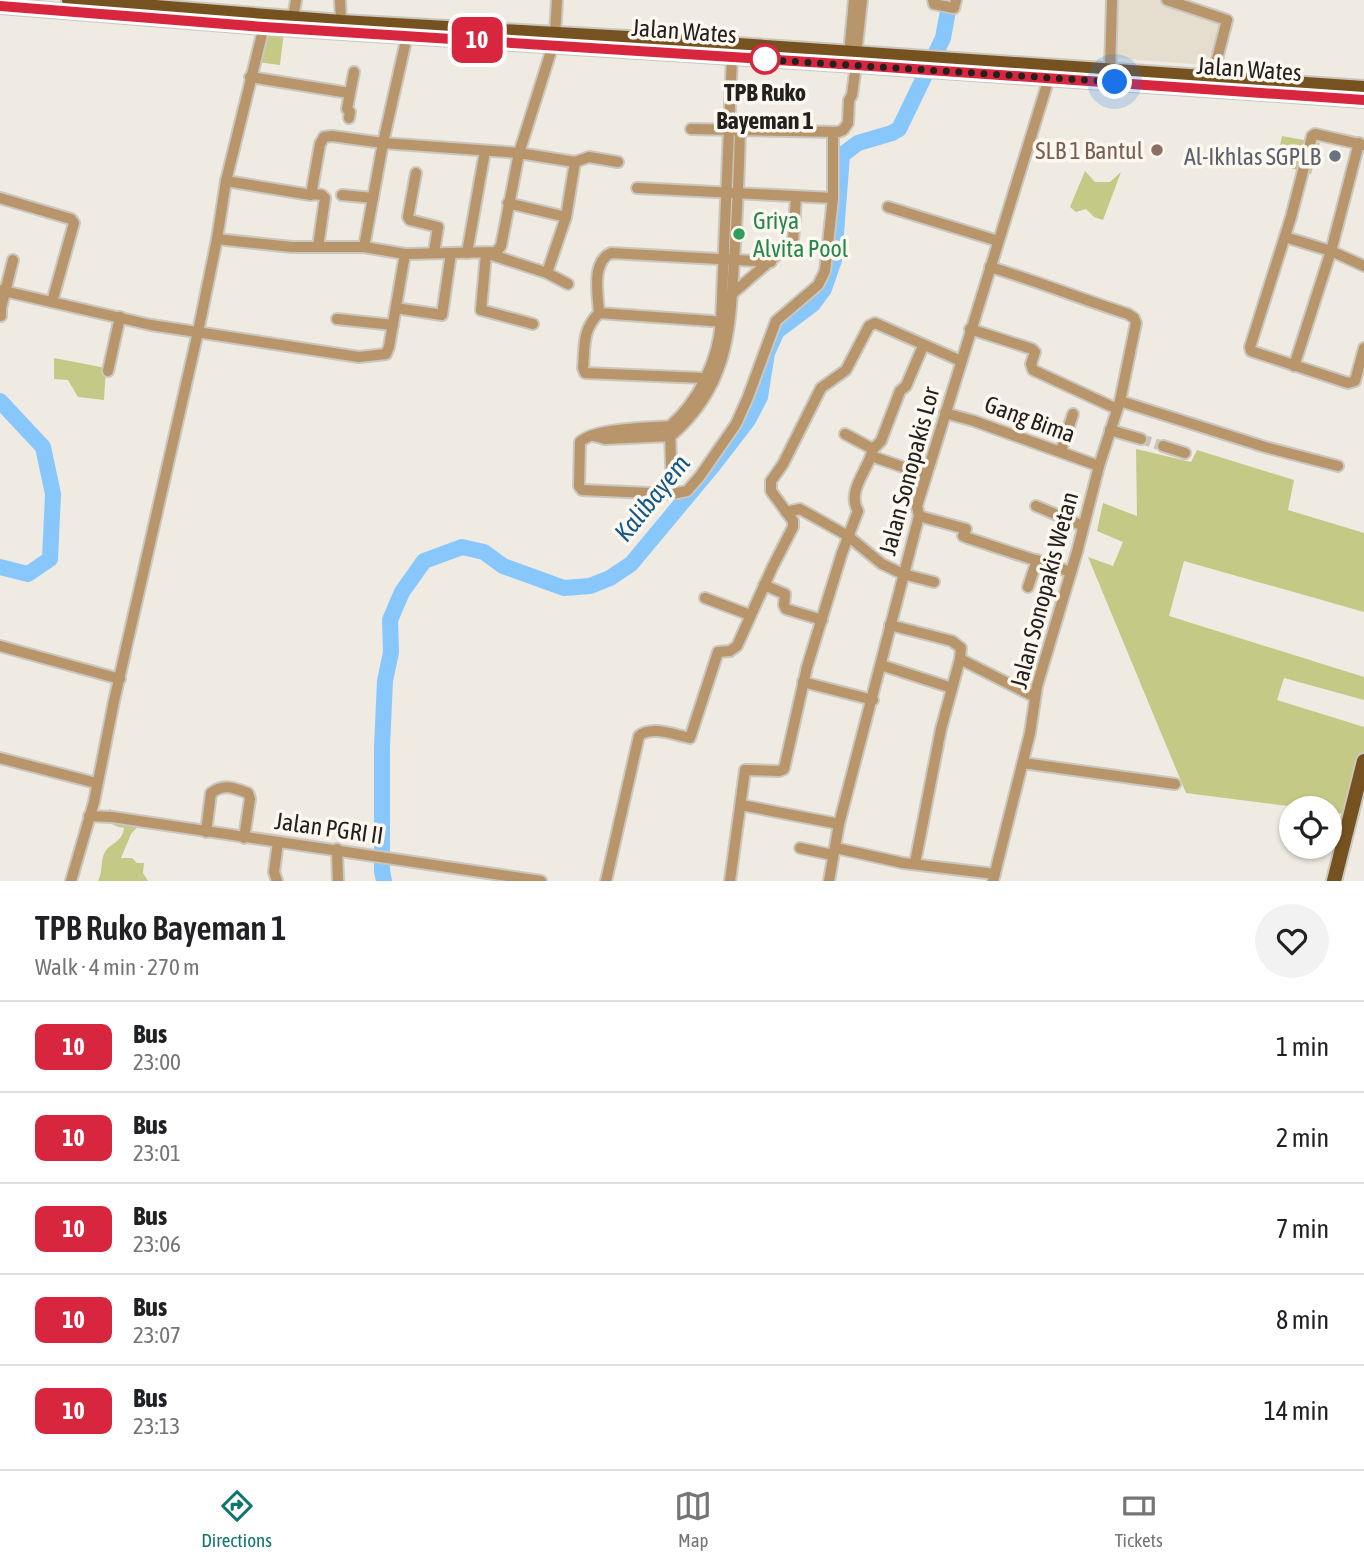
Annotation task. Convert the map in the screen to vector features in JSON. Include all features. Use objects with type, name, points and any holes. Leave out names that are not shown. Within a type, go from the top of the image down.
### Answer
[{"type":"main road","name":"Jalan Wates","points":[[69,0],[407,36],[554,39],[732,57],[852,60]]},
{"type":"main road","name":"Jalan Wates","points":[[0,6],[265,21],[293,18],[852,60],[1110,71],[1364,88]]},
{"type":"main road","name":"Jalan Wates","points":[[955,66],[1049,78],[1364,100]]},
{"type":"main road","points":[[1334,881],[1364,761]]},
{"type":"street","points":[[293,18],[296,0]]},
{"type":"street","points":[[341,0],[341,22]]},
{"type":"street","points":[[486,254],[496,252],[501,246],[519,153],[554,39],[557,0]]},
{"type":"street","points":[[691,129],[733,126],[833,133],[843,130],[848,123],[849,100],[852,95],[854,0]]},
{"type":"street","points":[[852,60],[862,0]]},
{"type":"street","points":[[933,0],[934,4],[951,5]]},
{"type":"street","points":[[1110,71],[1112,0]]},
{"type":"street","points":[[1167,0],[1227,20],[1212,79]]},
{"type":"street","points":[[71,881],[94,802],[149,541],[198,332],[226,181],[265,21]]},
{"type":"street","points":[[364,247],[383,143],[407,36]]},
{"type":"street","points":[[725,322],[733,193],[732,57]]},
{"type":"street","points":[[349,118],[350,112],[347,108],[354,72]]},
{"type":"street","points":[[250,77],[349,93]]},
{"type":"street","name":"Jalan Sonopakis Lor","points":[[829,881],[839,824],[919,516],[917,506],[1049,78]]},
{"type":"street","points":[[670,431],[604,432],[582,439],[579,486],[582,490],[672,494],[687,491],[700,475],[736,424],[776,321],[818,285],[827,264],[833,198],[833,133]]},
{"type":"street","points":[[1294,366],[1362,144],[1313,135],[1285,237],[1250,347],[1251,351],[1294,366],[1352,383],[1364,348]]},
{"type":"street","points":[[312,194],[320,144],[324,137],[332,136],[383,143],[519,153],[575,162],[589,157],[618,162]]},
{"type":"street","points":[[467,253],[485,152]]},
{"type":"street","points":[[547,272],[566,216],[575,162]]},
{"type":"street","points":[[416,173],[408,216],[410,220],[438,227],[434,252]]},
{"type":"street","points":[[226,181],[322,195],[325,198],[318,247]]},
{"type":"street","points":[[637,188],[833,198]]},
{"type":"street","points":[[342,195],[373,198]]},
{"type":"street","points":[[732,294],[793,241],[796,197]]},
{"type":"street","points":[[0,198],[71,219],[74,223],[52,302]]},
{"type":"street","points":[[508,203],[566,216]]},
{"type":"street","points":[[888,207],[998,241]]},
{"type":"street","points":[[1285,237],[1331,251],[1364,266]]},
{"type":"street","points":[[217,239],[318,247],[364,247],[405,254],[486,254],[547,272],[568,284]]},
{"type":"street","points":[[396,308],[442,315],[450,253]]},
{"type":"street","points":[[599,313],[599,263],[606,255],[616,253],[771,262]]},
{"type":"street","points":[[2,291],[151,325],[359,356],[380,356],[388,352],[405,254]]},
{"type":"street","points":[[486,254],[481,310],[533,324]]},
{"type":"street","points":[[1,316],[2,291],[13,260]]},
{"type":"street","points":[[672,494],[670,431],[708,380],[732,294],[729,260]]},
{"type":"street","name":"Jalan Sonopakis Wetan","points":[[990,267],[1128,314],[1136,323],[1119,405],[1099,466],[1035,697],[1023,763],[994,877]]},
{"type":"street","points":[[708,380],[585,373],[583,368],[586,330],[589,322],[599,313],[725,322]]},
{"type":"street","points":[[108,371],[120,317]]},
{"type":"street","points":[[337,319],[393,325]]},
{"type":"street","points":[[607,881],[639,736],[646,731],[690,738],[718,652],[735,648],[793,527],[793,521],[771,491],[771,481],[783,464],[821,388],[844,373],[869,326],[878,324],[961,361]]},
{"type":"street","points":[[970,329],[1032,349],[1035,352],[1031,364],[1033,370],[1119,405],[1338,466]]},
{"type":"street","points":[[730,881],[745,770],[784,769],[803,682],[858,511],[854,504],[855,492],[872,453],[881,442],[900,391],[906,386],[923,346]]},
{"type":"street","name":"Gang Bima","points":[[945,413],[1099,466]]},
{"type":"street","points":[[1061,451],[1073,414]]},
{"type":"street","points":[[1110,430],[1141,439]]},
{"type":"street","points":[[845,434],[872,453],[926,475]]},
{"type":"street","points":[[1163,446],[1185,453]]},
{"type":"street","points":[[1036,506],[1083,526]]},
{"type":"street","points":[[786,512],[798,508],[848,536],[881,564],[934,582]]},
{"type":"street","points":[[919,516],[966,529],[963,536],[1071,572]]},
{"type":"street","points":[[1028,587],[1037,560]]},
{"type":"street","points":[[764,585],[785,594],[786,609],[821,620]]},
{"type":"street","points":[[705,598],[750,615]]},
{"type":"street","points":[[890,625],[952,641],[961,653],[1035,697]]},
{"type":"street","points":[[0,646],[120,679]]},
{"type":"street","points":[[915,863],[941,729],[961,653]]},
{"type":"street","points":[[881,665],[952,688]]},
{"type":"street","points":[[803,682],[873,700]]},
{"type":"street","points":[[0,758],[96,783]]},
{"type":"street","points":[[1023,763],[1175,784]]},
{"type":"street","points":[[206,832],[211,793],[220,787],[232,787],[248,793],[250,799],[244,838]]},
{"type":"street","points":[[94,802],[112,817]]},
{"type":"street","points":[[741,805],[839,824]]},
{"type":"street","name":"Jalan PGRI II","points":[[89,817],[112,817],[541,881]]},
{"type":"street","points":[[277,881],[274,872],[278,842]]},
{"type":"street","points":[[800,848],[948,867],[994,877]]},
{"type":"street","points":[[337,849],[338,881]]},
{"type":"street","points":[[945,881],[948,867]]},
{"type":"shaded area","points":[[1114,0],[1162,0],[1224,20],[1224,26],[1206,65],[1114,58]]},
{"type":"green space","points":[[267,30],[284,31],[280,65],[257,62]]},
{"type":"green space","points":[[1282,136],[1320,143],[1311,174],[1276,164]]},
{"type":"green space","points":[[1085,171],[1095,182],[1110,182],[1121,172],[1103,220],[1094,217],[1086,209],[1076,212],[1070,207]]},
{"type":"green space","points":[[54,358],[106,368],[104,400],[78,397],[68,380],[54,379]]},
{"type":"green space","points":[[1136,449],[1191,462],[1197,450],[1294,480],[1288,510],[1364,533],[1364,612],[1184,561],[1169,616],[1364,677],[1364,700],[1284,678],[1277,700],[1364,727],[1364,759],[1345,814],[1342,814],[1342,796],[1279,796],[1279,805],[1186,793],[1088,557],[1113,566],[1123,542],[1097,531],[1103,503],[1137,516]]},
{"type":"green space","points":[[109,809],[131,816],[140,824],[131,834],[121,858],[132,858],[137,863],[144,863],[143,873],[148,881],[98,881],[105,853],[120,838],[124,828],[111,823]]},
{"type":"waterway","name":"Kalibayem","points":[[384,881],[382,747],[385,681],[391,652],[390,620],[402,592],[424,561],[462,547],[484,552],[503,566],[564,588],[590,586],[610,578],[631,564],[748,420],[760,397],[767,353],[777,331],[813,304],[824,289],[834,260],[842,155],[858,143],[899,129],[943,38],[950,0]]},
{"type":"waterway","points":[[0,401],[43,447],[53,494],[50,559],[28,574],[0,567]]},
{"type":"tunnel","points":[[1141,439],[1163,446]]},
{"type":"bus line","name":"10","points":[[0,6],[264,27],[1364,100]]},
{"type":"place","name":"TPB Ruko Bayeman 1","points":[[765,59]]},
{"type":"place","name":"SLB 1 Bantul","points":[[1157,150]]},
{"type":"place","name":"Al-Ikhlas SGPLB","points":[[1335,156]]},
{"type":"place","name":"Griya Alvita Pool","points":[[739,234]]},
{"type":"route","points":[[765,59],[755,59],[1115,82]]}]
